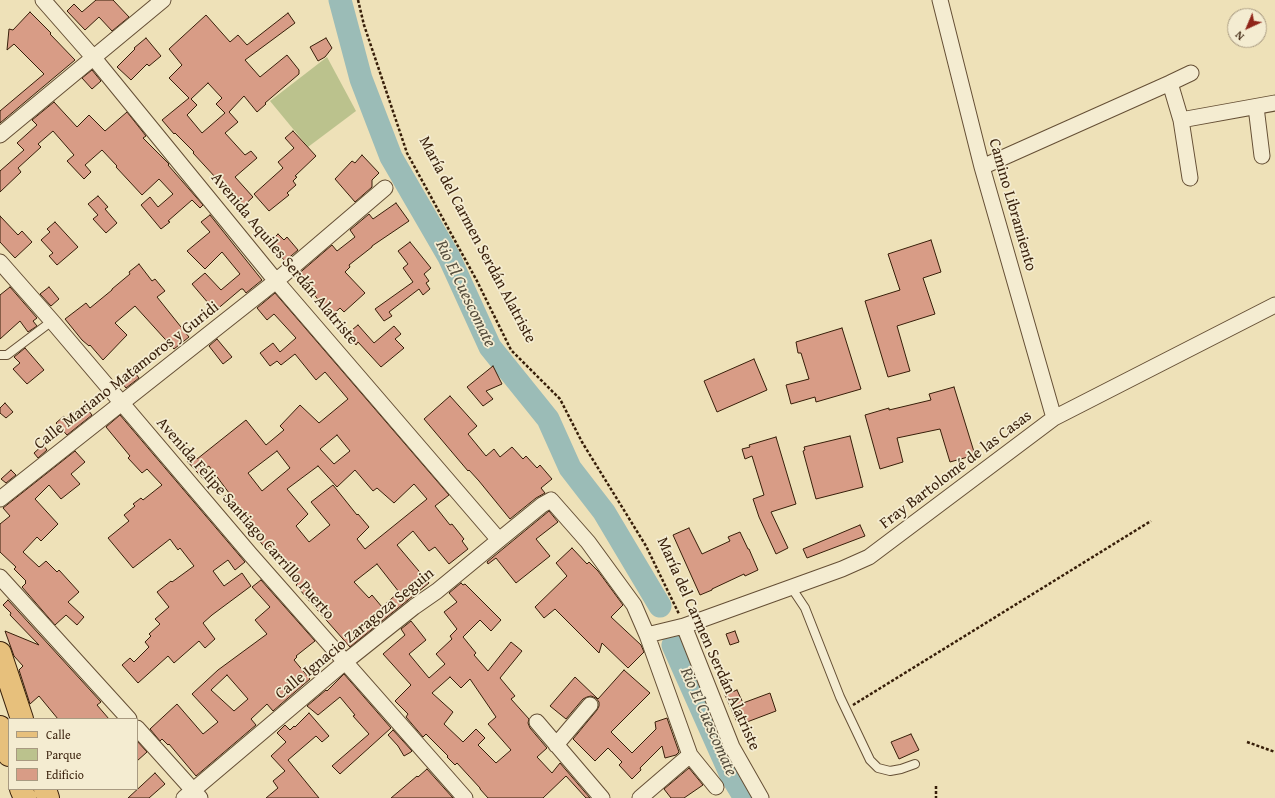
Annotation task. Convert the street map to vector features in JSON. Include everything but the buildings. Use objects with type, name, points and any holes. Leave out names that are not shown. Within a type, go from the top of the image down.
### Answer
[{"type":"main road","points":[[0,653],[22,718]]},
{"type":"main road","points":[[0,728],[8,751]]},
{"type":"street","name":"Avenida Aquiles Serdán Alatriste","points":[[44,0],[93,57],[276,281],[499,540]]},
{"type":"street","points":[[0,135],[163,0]]},
{"type":"street","name":"Camino Libramiento","points":[[940,0],[982,167],[1054,418]]},
{"type":"street","points":[[982,167],[1191,73]]},
{"type":"street","points":[[1170,83],[1181,120],[1190,178]]},
{"type":"street","points":[[1181,120],[1275,103]]},
{"type":"street","points":[[1256,107],[1262,156]]},
{"type":"street","name":"Calle Mariano Matamoros y Guridi","points":[[0,499],[276,281],[385,188]]},
{"type":"street","name":"Avenida Felipe Santiago Carrillo Puerto","points":[[0,262],[250,554],[465,798]]},
{"type":"street","name":"Fray Bartolomé de las Casas","points":[[651,634],[680,627],[842,569],[870,557],[1054,418],[1275,304]]},
{"type":"street","name":"Calle Ignacio Zaragoza Seguin","points":[[193,795],[345,662],[414,607],[438,591],[542,505],[551,500],[588,542],[634,605],[651,634]]},
{"type":"street","points":[[0,577],[128,718]]},
{"type":"street","name":"María del Carmen Serdán Alatriste","points":[[680,627],[732,746],[761,798]]},
{"type":"street","points":[[651,634],[690,755],[716,787]]},
{"type":"street","points":[[556,745],[590,705]]},
{"type":"street","points":[[537,722],[602,798]]},
{"type":"street","points":[[138,729],[193,795]]},
{"type":"street","points":[[640,798],[690,755]]},
{"type":"lane","points":[[0,355],[6,355],[52,321]]},
{"type":"lane","points":[[791,587],[805,608],[846,709],[870,760],[878,768],[890,771],[915,764]]},
{"type":"path","name":"María del Carmen Serdán Alatriste","points":[[358,0],[364,25],[407,153],[474,274],[511,350],[560,399],[582,442],[643,541],[667,588],[680,627]]},
{"type":"path","points":[[846,709],[1151,521]]},
{"type":"path","points":[[1247,742],[1275,752]]},
{"type":"path","points":[[936,786],[936,798]]},
{"type":"green space","points":[[327,57],[356,111],[308,147],[270,101]]},
{"type":"waterway","name":"Rio El Cuescomate","points":[[340,0],[361,79],[391,157],[449,257],[490,347],[548,419],[570,468],[604,512],[660,606]]},
{"type":"waterway","name":"Rio El Cuescomate","points":[[673,645],[731,775],[745,798]]}]
